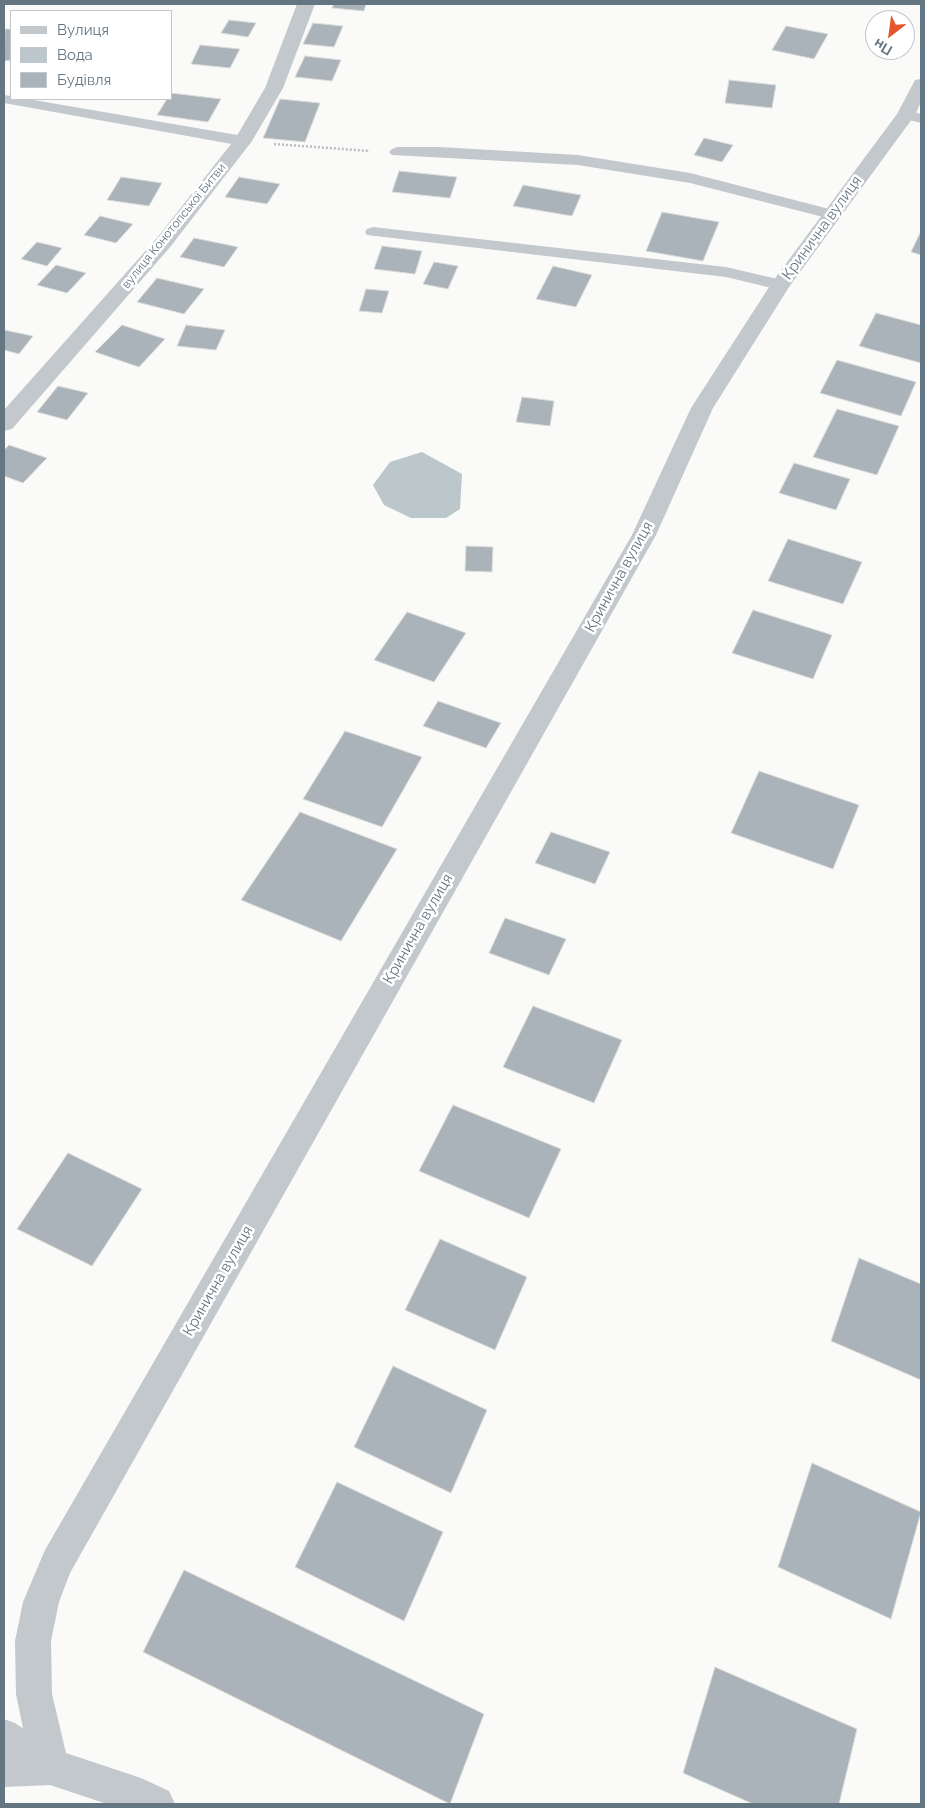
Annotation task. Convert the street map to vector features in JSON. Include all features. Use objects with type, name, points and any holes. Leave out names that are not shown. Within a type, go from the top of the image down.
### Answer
[{"type":"street","name":"вулиця Конотопської Битви","points":[[4,424],[157,250],[243,141],[274,88],[306,4]]},
{"type":"street","name":"Кринична вулиця","points":[[50,1766],[34,1694],[33,1641],[41,1602],[57,1562],[644,535],[702,408],[780,285],[831,214],[913,117],[921,84]]},
{"type":"street","points":[[4,1768],[50,1766],[141,1797],[156,1804]]},
{"type":"lane","points":[[20,100],[36,101],[243,141]]},
{"type":"lane","points":[[397,152],[439,152],[578,160],[690,178],[831,214]]},
{"type":"lane","points":[[373,232],[726,272],[780,285]]},
{"type":"lane","points":[[4,1734],[50,1766]]},
{"type":"path","points":[[243,141],[326,149],[397,152]]},
{"type":"water","points":[[422,452],[462,474],[460,509],[446,518],[411,518],[384,505],[373,485],[390,462]]},
{"type":"building","points":[[334,4],[366,4],[364,11],[332,8]]},
{"type":"building","points":[[229,20],[256,23],[248,37],[221,33]]},
{"type":"building","points":[[313,23],[343,26],[334,47],[303,44]]},
{"type":"building","points":[[786,26],[828,34],[814,59],[772,50]]},
{"type":"building","points":[[5,29],[10,29],[10,60],[4,61]]},
{"type":"building","points":[[200,45],[240,49],[230,68],[191,64]]},
{"type":"building","points":[[305,56],[341,60],[332,81],[295,77]]},
{"type":"building","points":[[729,80],[776,85],[772,108],[725,103]]},
{"type":"building","points":[[172,93],[221,99],[208,122],[157,115],[166,100],[172,100]]},
{"type":"building","points":[[280,99],[320,103],[305,142],[263,138]]},
{"type":"building","points":[[704,138],[733,145],[722,162],[694,155]]},
{"type":"building","points":[[399,171],[457,177],[450,198],[392,192]]},
{"type":"building","points":[[121,177],[162,183],[149,206],[107,200]]},
{"type":"building","points":[[239,177],[280,184],[267,204],[225,197]]},
{"type":"building","points":[[523,185],[581,195],[572,216],[513,206]]},
{"type":"building","points":[[662,212],[719,222],[703,261],[646,251]]},
{"type":"building","points":[[100,216],[133,224],[116,243],[84,235]]},
{"type":"building","points":[[921,231],[921,255],[911,252]]},
{"type":"building","points":[[194,238],[238,247],[224,267],[180,257]]},
{"type":"building","points":[[37,242],[62,248],[47,266],[21,259]]},
{"type":"building","points":[[382,246],[422,251],[415,274],[374,269]]},
{"type":"building","points":[[434,262],[458,266],[448,289],[423,284]]},
{"type":"building","points":[[56,265],[86,273],[67,293],[37,285]]},
{"type":"building","points":[[553,266],[592,275],[576,307],[536,299]]},
{"type":"building","points":[[157,278],[204,289],[184,314],[137,302]]},
{"type":"building","points":[[366,289],[389,291],[382,313],[359,311]]},
{"type":"building","points":[[876,313],[921,325],[921,363],[859,346]]},
{"type":"building","points":[[122,325],[165,339],[139,367],[95,352]]},
{"type":"building","points":[[186,325],[225,330],[216,350],[177,346]]},
{"type":"building","points":[[4,330],[33,336],[19,354],[4,350]]},
{"type":"building","points":[[837,360],[916,382],[901,416],[820,393]]},
{"type":"building","points":[[58,386],[88,393],[67,420],[37,412]]},
{"type":"building","points":[[522,397],[554,401],[550,426],[516,422]]},
{"type":"building","points":[[837,409],[899,426],[877,475],[813,457]]},
{"type":"building","points":[[9,445],[47,458],[23,483],[4,476],[4,450]]},
{"type":"building","points":[[794,463],[850,479],[836,510],[779,493]]},
{"type":"building","points":[[788,539],[862,562],[843,604],[768,581]]},
{"type":"building","points":[[466,546],[493,547],[492,572],[465,571]]},
{"type":"building","points":[[753,610],[832,635],[813,679],[732,653]]},
{"type":"building","points":[[407,612],[466,633],[434,682],[374,660]]},
{"type":"building","points":[[438,701],[501,723],[486,748],[423,726]]},
{"type":"building","points":[[345,731],[422,757],[382,827],[303,799]]},
{"type":"building","points":[[759,771],[859,805],[833,869],[731,833]]},
{"type":"building","points":[[300,812],[397,849],[341,941],[241,900]]},
{"type":"building","points":[[551,832],[610,852],[595,884],[535,863]]},
{"type":"building","points":[[505,918],[566,939],[549,975],[489,953]]},
{"type":"building","points":[[533,1006],[622,1040],[594,1103],[503,1067]]},
{"type":"building","points":[[453,1105],[561,1149],[529,1218],[419,1171]]},
{"type":"building","points":[[68,1153],[142,1189],[92,1266],[17,1229]]},
{"type":"building","points":[[440,1239],[527,1277],[495,1350],[405,1310]]},
{"type":"building","points":[[859,1258],[921,1284],[921,1380],[831,1341]]},
{"type":"building","points":[[393,1366],[487,1410],[451,1493],[354,1447]]},
{"type":"building","points":[[812,1463],[921,1512],[891,1619],[778,1567]]},
{"type":"building","points":[[337,1482],[443,1532],[404,1621],[295,1567]]},
{"type":"building","points":[[184,1570],[484,1714],[450,1804],[143,1652]]},
{"type":"building","points":[[715,1667],[857,1729],[839,1804],[753,1804],[683,1773]]}]
